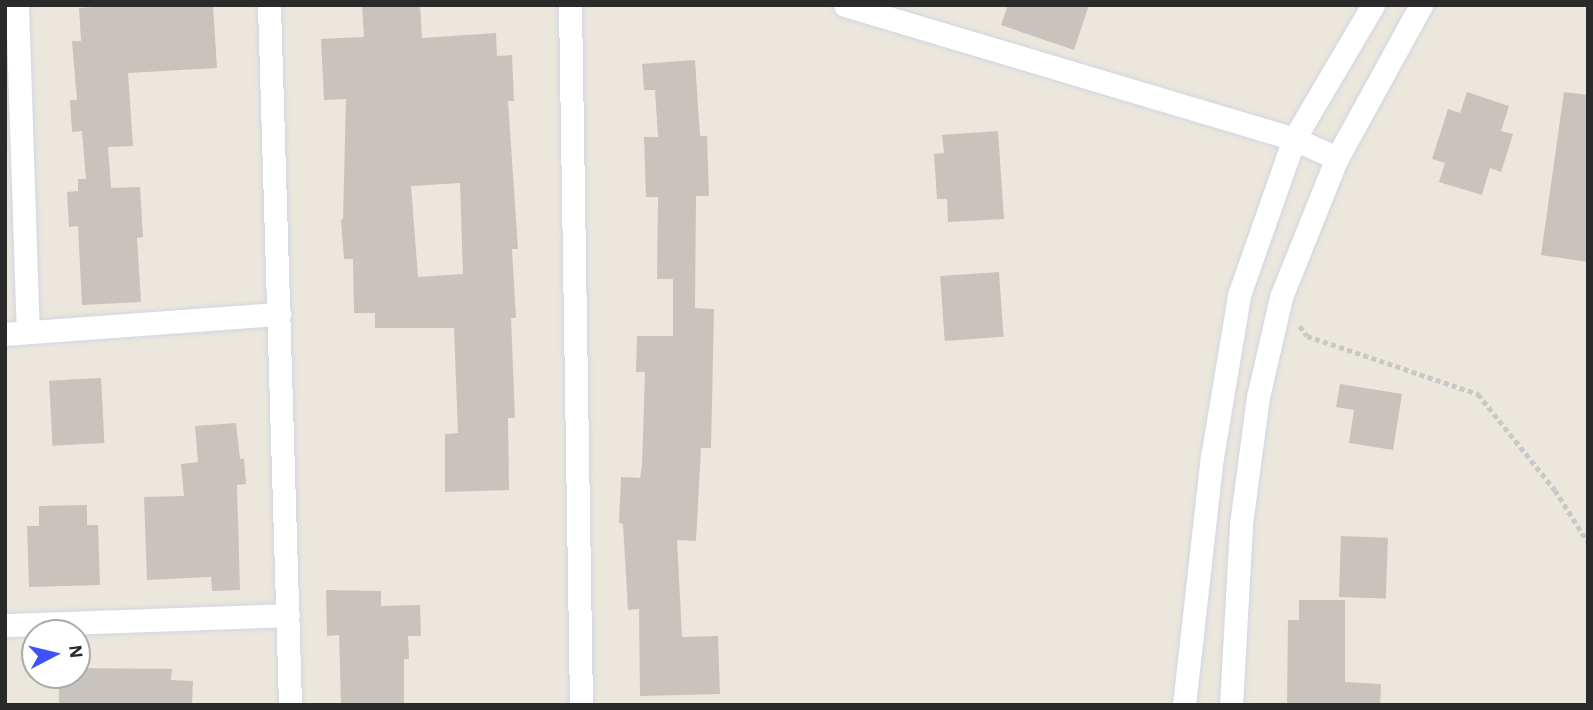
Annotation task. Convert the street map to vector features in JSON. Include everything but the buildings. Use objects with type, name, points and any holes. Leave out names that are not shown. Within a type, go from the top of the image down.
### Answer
[{"type":"street","points":[[17,5],[17,332],[279,314]]},
{"type":"street","points":[[269,5],[290,705]]},
{"type":"street","points":[[570,5],[581,705]]},
{"type":"street","points":[[845,5],[1294,139],[1337,158]]},
{"type":"street","points":[[1184,705],[1212,457],[1239,295],[1294,139],[1373,5]]},
{"type":"street","points":[[1231,705],[1241,524],[1258,397],[1281,297],[1337,158],[1421,5]]},
{"type":"street","points":[[5,625],[288,615]]},
{"type":"path","points":[[1281,297],[1307,336],[1478,394],[1555,490],[1588,542]]}]
